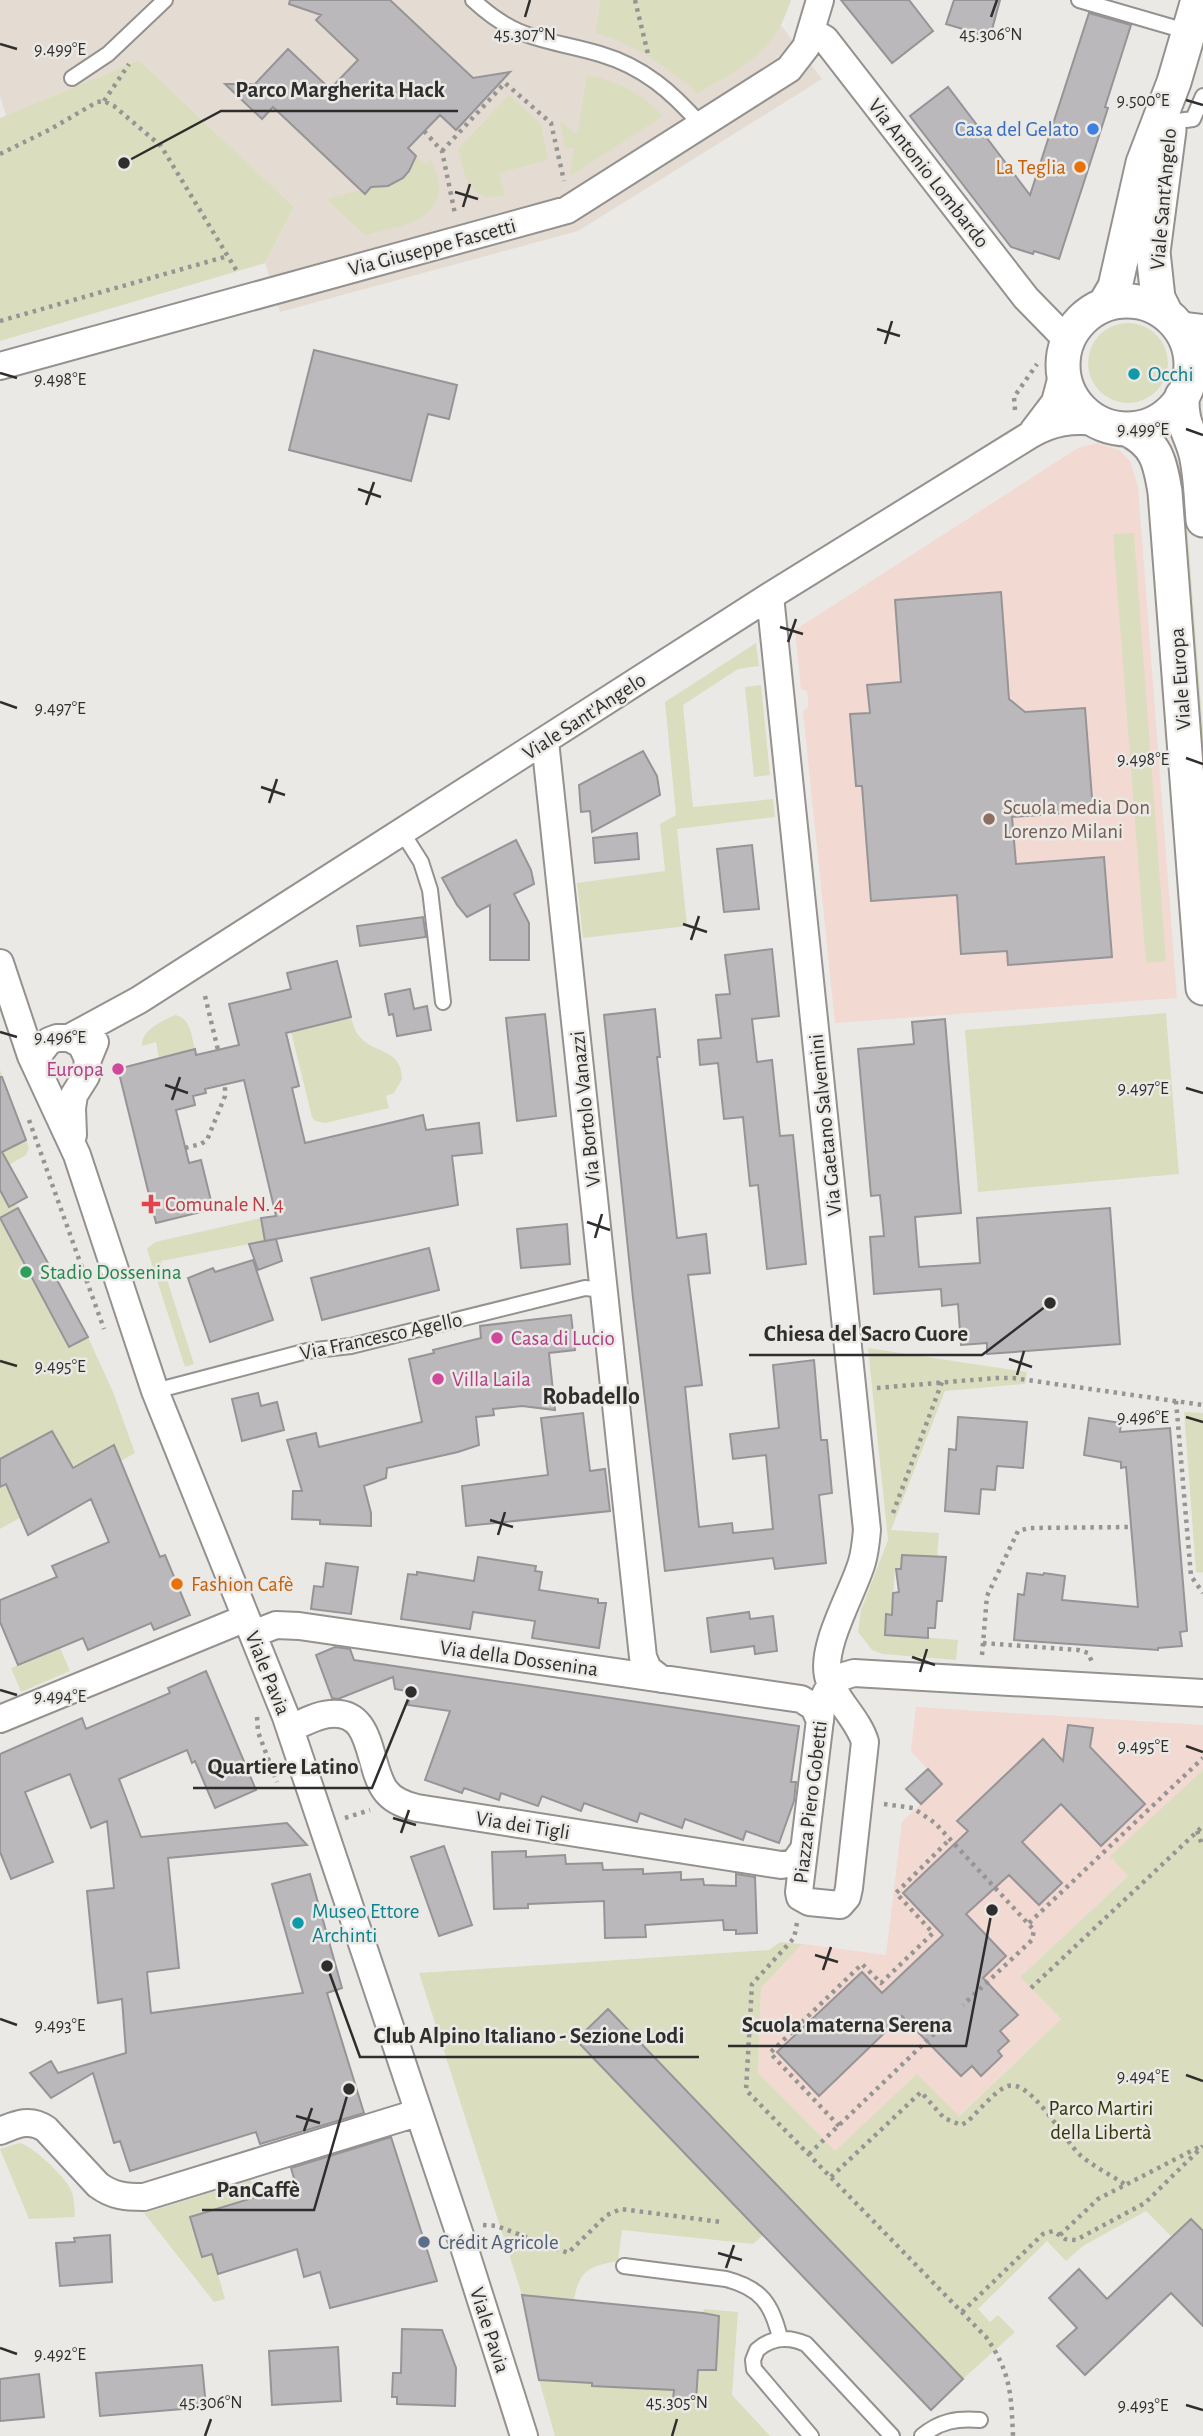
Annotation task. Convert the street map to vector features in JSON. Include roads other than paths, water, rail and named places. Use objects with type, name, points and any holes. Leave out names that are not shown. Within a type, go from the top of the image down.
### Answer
[{"type":"street","points":[[811,31],[820,0]]},
{"type":"street","name":"Viale Sant’Angelo","points":[[1181,321],[1158,298],[1153,253],[1170,122],[1189,89],[1195,25]]},
{"type":"street","name":"Via Giuseppe Fascetti","points":[[0,366],[567,210],[789,69],[801,57],[811,31]]},
{"type":"street","name":"Via Antonio Lombardo","points":[[811,31],[825,39],[1026,298],[1066,356]]},
{"type":"street","name":"Viale Sant’Angelo","points":[[1105,304],[1115,287],[1143,163],[1189,89]]},
{"type":"street","points":[[1192,372],[1174,408],[1158,422],[1138,429],[1112,425],[1080,410],[1068,392],[1066,356],[1072,331],[1087,315],[1105,304],[1126,301],[1147,304],[1181,321],[1180,330],[1189,349],[1192,372],[1182,419],[1198,465],[1203,520]]},
{"type":"street","name":"Viale Sant'Angelo","points":[[1030,435],[1055,402],[1066,356]]},
{"type":"street","name":"Viale Sant'Angelo","points":[[139,1000],[770,596],[1030,435],[1055,423],[1082,420],[1112,425]]},
{"type":"street","name":"Viale Europa","points":[[1112,425],[1140,435],[1152,447],[1161,467],[1203,988]]},
{"type":"street","name":"Via Gaetano Salvemini","points":[[770,596],[867,1530],[862,1563],[836,1667]]},
{"type":"street","name":"Via Bortolo Vanazzi","points":[[545,741],[643,1657],[648,1669],[661,1679]]},
{"type":"street","points":[[1,970],[32,1056],[77,1155]]},
{"type":"street","points":[[84,1071],[64,1089],[56,1088],[40,1074],[39,1054],[43,1047],[139,1000]]},
{"type":"street","points":[[77,1155],[71,1115],[74,1095],[95,1042],[139,1000]]},
{"type":"street","points":[[20,1020],[35,1034],[81,1044],[84,1071]]},
{"type":"street","name":"Viale Pavia","points":[[77,1155],[155,1391],[290,1728],[524,2436]]},
{"type":"street","name":"Via della Dossenina","points":[[0,1719],[249,1626],[276,1625],[299,1626],[788,1698],[808,1702],[814,1707],[820,1721]]},
{"type":"street","points":[[788,1698],[805,1693],[836,1667],[981,1681],[1203,1693]]},
{"type":"street","name":"Piazza Piero Gobetti","points":[[836,1667],[865,1742],[849,1888],[840,1905],[809,1902],[800,1897],[799,1892],[822,1703],[836,1667]]},
{"type":"street","name":"Via dei Tigli","points":[[290,1728],[328,1714],[353,1718],[363,1731],[385,1790],[399,1802],[416,1808],[781,1865],[794,1863],[804,1849]]},
{"type":"street","points":[[7,2128],[24,2122],[39,2124],[108,2192],[120,2196],[144,2197],[417,2113]]},
{"type":"lane","points":[[72,78],[108,54],[165,0]]},
{"type":"lane","points":[[472,0],[505,26],[525,36],[602,55],[635,68],[676,97],[701,125]]},
{"type":"lane","points":[[1079,0],[1195,25]]},
{"type":"lane","points":[[401,832],[421,862],[428,883],[443,1002]]},
{"type":"lane","name":"Via Francesco Agello","points":[[155,1391],[307,1351],[351,1346],[585,1288],[595,1289],[605,1297]]},
{"type":"lane","points":[[624,2266],[726,2279],[748,2287],[762,2297],[770,2308],[780,2338]]},
{"type":"lane","points":[[811,2436],[754,2369],[753,2360],[757,2350],[764,2344],[780,2338],[794,2338],[806,2344],[892,2436]]},
{"type":"lane","points":[[922,2436],[953,2420],[980,2420]]},
{"type":"place","name":"Casa del Gelato","points":[[1093,129]]},
{"type":"place","name":"Parco Margherita Hack","points":[[124,163]]},
{"type":"place","name":"La Teglia","points":[[1080,167]]},
{"type":"place","name":"Occhi","points":[[1134,374]]},
{"type":"place","name":"Scuola media Don Lorenzo Milani","points":[[989,819]]},
{"type":"place","name":"Europa","points":[[118,1069]]},
{"type":"place","name":"Comunale N. 4","points":[[151,1204]]},
{"type":"place","name":"Stadio Dossenina","points":[[26,1272]]},
{"type":"place","name":"Chiesa del Sacro Cuore","points":[[1050,1303]]},
{"type":"place","name":"Casa di Lucio","points":[[497,1338]]},
{"type":"place","name":"Villa Laila","points":[[438,1379]]},
{"type":"place","name":"Fashion Cafè","points":[[177,1584]]},
{"type":"place","name":"Quartiere Latino","points":[[411,1692]]},
{"type":"place","name":"Scuola materna Serena","points":[[992,1910]]},
{"type":"place","name":"Museo Ettore Archinti","points":[[298,1923]]},
{"type":"place","name":"Club Alpino Italiano - Sezione Lodi","points":[[327,1966]]},
{"type":"place","name":"PanCaffè","points":[[349,2089]]},
{"type":"place","name":"Crédit Agricole","points":[[424,2242]]},
{"type":"district","name":"Robadello","points":[[591,1396]]},
{"type":"park label","name":"Parco Martiri della Libertà","points":[[1101,2120]]}]
